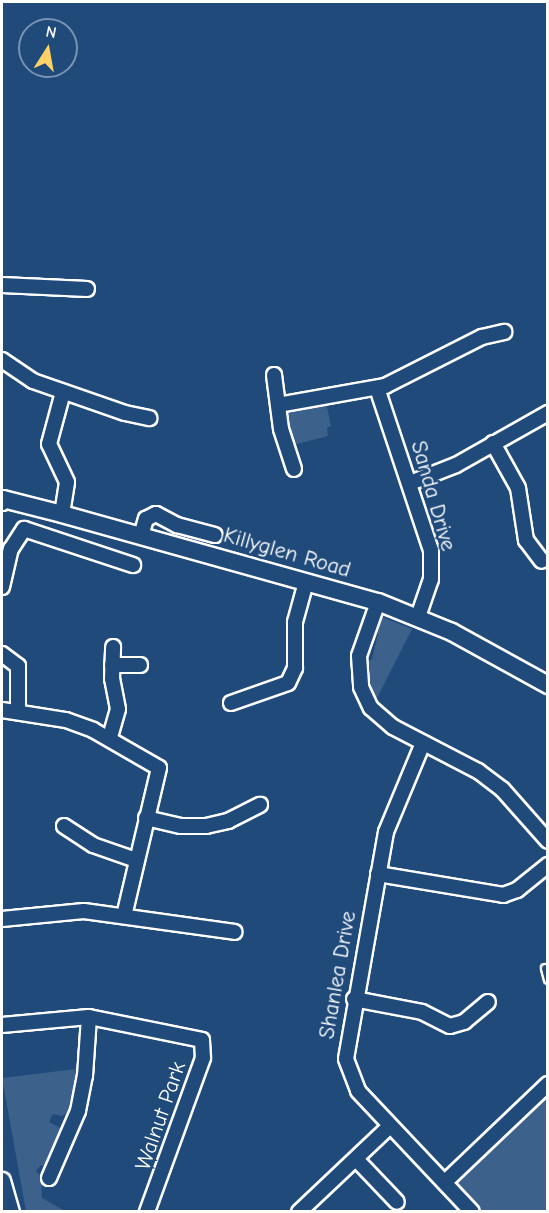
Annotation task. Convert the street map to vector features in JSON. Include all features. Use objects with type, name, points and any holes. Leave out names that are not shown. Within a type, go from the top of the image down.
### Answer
[{"type":"street","points":[[2,285],[87,289]]},
{"type":"street","points":[[278,405],[377,388],[414,375],[482,337],[504,333]]},
{"type":"street","points":[[2,360],[18,374],[63,392],[149,418]]},
{"type":"street","points":[[274,375],[281,429],[294,469]]},
{"type":"street","name":"Sanda Drive","points":[[377,388],[410,483],[432,556],[431,579],[418,617]]},
{"type":"street","points":[[62,514],[67,482],[49,444],[63,392]]},
{"type":"street","points":[[410,483],[456,465],[493,442],[548,413]]},
{"type":"street","points":[[493,442],[518,488],[526,540],[542,561]]},
{"type":"street","name":"Killyglen Road","points":[[2,500],[62,514],[378,602],[418,617],[548,685]]},
{"type":"street","points":[[141,536],[146,519],[156,514],[177,525],[215,535]]},
{"type":"street","points":[[2,587],[11,549],[24,530],[133,565]]},
{"type":"street","points":[[231,703],[288,683],[295,668],[296,622],[306,582]]},
{"type":"street","points":[[378,602],[359,656],[361,687],[376,714],[502,789],[548,841]]},
{"type":"street","points":[[110,737],[118,709],[112,665],[113,647]]},
{"type":"street","points":[[2,654],[18,666],[18,712]]},
{"type":"street","points":[[112,665],[140,665]]},
{"type":"street","points":[[2,710],[66,720],[110,737],[159,768],[124,916]]},
{"type":"street","name":"Shanlea Drive","points":[[423,743],[392,815],[378,874],[346,1048],[348,1070],[358,1091],[472,1212]]},
{"type":"street","points":[[146,818],[181,826],[206,826],[228,821],[260,804]]},
{"type":"street","points":[[64,826],[93,844],[136,860]]},
{"type":"street","points":[[378,874],[503,895],[517,890],[548,865]]},
{"type":"street","points":[[2,919],[84,912],[235,932]]},
{"type":"street","points":[[354,999],[422,1012],[450,1026],[464,1022],[488,1002]]},
{"type":"street","points":[[49,1178],[78,1111],[86,1076],[89,1017]]},
{"type":"street","name":"Walnut Park","points":[[2,1025],[89,1017],[195,1036],[205,1048],[147,1212]]},
{"type":"street","points":[[445,1182],[548,1084]]},
{"type":"street","points":[[299,1212],[390,1126]]},
{"type":"street","points":[[356,1159],[397,1202]]},
{"type":"street","points":[[2,1181],[11,1212]]},
{"type":"lane","points":[[545,968],[548,979]]},
{"type":"shaded area","points":[[326,402],[331,426],[327,428],[328,436],[293,445],[284,425],[287,424],[288,410]]},
{"type":"shaded area","points":[[382,617],[412,629],[376,700],[364,664],[372,659],[378,634],[375,625]]},
{"type":"shaded area","points":[[76,1069],[70,1111],[62,1116],[53,1114],[49,1122],[60,1128],[61,1140],[47,1168],[41,1165],[36,1171],[41,1177],[42,1198],[65,1211],[26,1211],[2,1078]]},
{"type":"shaded area","points":[[547,1077],[547,1211],[482,1211],[452,1179]]}]
